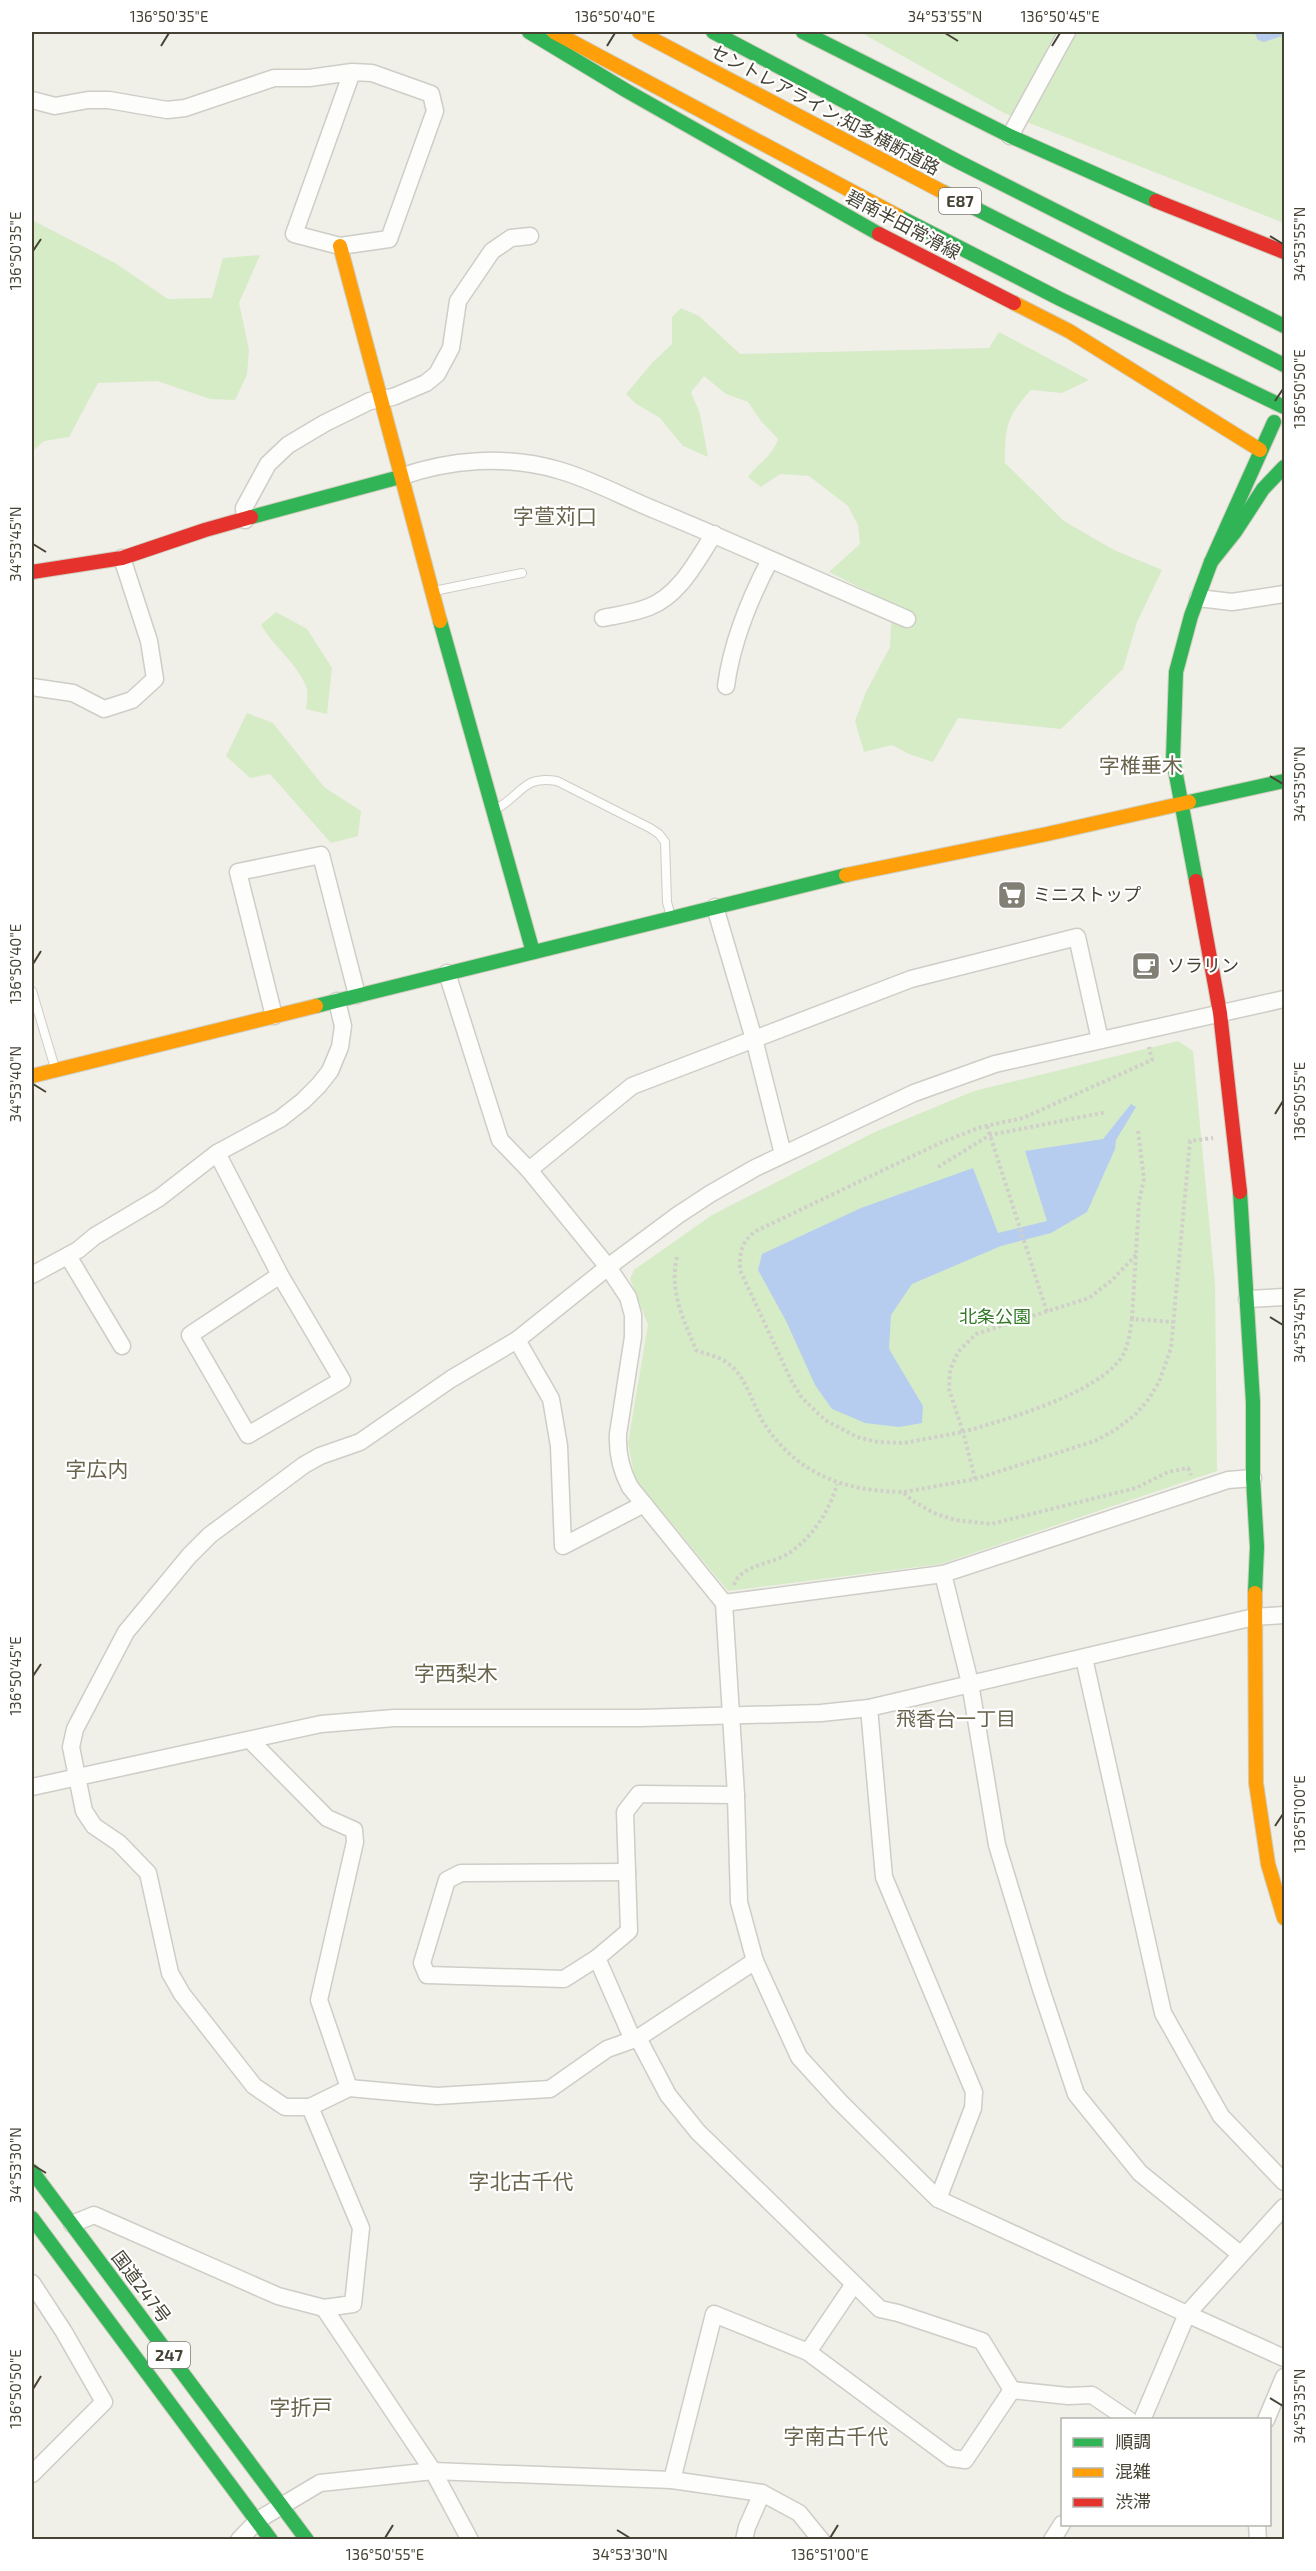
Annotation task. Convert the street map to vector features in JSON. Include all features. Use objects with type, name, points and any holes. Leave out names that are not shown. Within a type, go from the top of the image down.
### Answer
[{"type":"main road","name":"碧南半田常滑線","points":[[529,32],[627,92],[845,216],[1069,331],[1260,450]]},
{"type":"main road","points":[[554,32],[986,262],[1124,331],[1284,406]]},
{"type":"main road","name":"セントレアライン;知多横断道路","points":[[639,32],[998,221],[1284,365]]},
{"type":"main road","name":"セントレアライン;知多横断道路","points":[[712,32],[959,162],[1284,326]]},
{"type":"main road","points":[[803,32],[1010,136],[1148,198],[1284,252]]},
{"type":"main road","points":[[340,246],[400,477],[533,952]]},
{"type":"main road","points":[[1274,422],[1211,562],[1198,598],[1176,672],[1173,759],[1220,1013],[1240,1190],[1253,1402],[1253,1478],[1257,1547],[1254,1617],[1256,1783],[1261,1829],[1284,1915]]},
{"type":"main road","points":[[1211,562],[1235,532],[1274,475],[1284,467]]},
{"type":"main road","points":[[32,572],[122,558],[245,520],[400,477]]},
{"type":"main road","points":[[32,1076],[876,867],[1047,834],[1284,781]]},
{"type":"main road","name":"国道247号","points":[[32,2171],[307,2540]]},
{"type":"main road","name":"247","points":[[32,2218],[271,2540]]},
{"type":"street","points":[[1010,136],[1067,32]]},
{"type":"street","points":[[32,100],[55,106],[88,100],[109,100],[166,110],[185,108],[274,78],[309,78],[352,72],[372,73],[431,94],[435,111],[389,239],[340,246],[294,234],[352,72]]},
{"type":"street","points":[[245,520],[244,508],[268,464],[288,445],[325,423],[370,401],[393,397],[426,382],[437,374],[451,348],[458,302],[492,251],[511,238],[530,236]]},
{"type":"street","points":[[400,477],[451,463],[487,461],[528,464],[558,470],[714,534],[907,619]]},
{"type":"street","points":[[603,618],[651,606],[672,592],[682,582],[714,534]]},
{"type":"street","points":[[32,687],[73,693],[104,709],[132,700],[155,679],[149,641],[122,558]]},
{"type":"street","points":[[726,686],[734,646],[757,585],[770,560]]},
{"type":"street","points":[[1198,598],[1232,602],[1284,594]]},
{"type":"street","points":[[274,1017],[238,872],[321,855],[357,995]]},
{"type":"street","points":[[715,907],[754,1039],[783,1154]]},
{"type":"street","points":[[529,1170],[632,1086],[911,979],[1077,937],[1100,1040]]},
{"type":"street","points":[[447,973],[500,1140],[529,1170],[608,1267],[628,1297],[633,1315],[633,1337],[617,1447],[622,1471],[630,1487],[729,1602],[730,1714],[736,1795],[739,1902],[755,1961],[799,2057],[840,2102],[938,2199],[1284,2358]]},
{"type":"street","points":[[755,1961],[636,2039],[607,2049],[550,2089],[437,2096],[349,2088],[310,2107],[285,2107],[254,2086],[182,1994],[170,1973],[148,1873],[119,1843],[94,1826],[84,1811],[71,1747],[75,1729],[126,1632],[189,1556],[210,1535],[304,1466],[320,1456],[360,1443],[451,1380],[517,1340],[608,1267],[686,1210],[755,1168],[940,1082],[995,1064],[1284,999]]},
{"type":"street","points":[[32,1275],[68,1256],[95,1236],[159,1198],[218,1153],[280,1119],[319,1085],[330,1071],[340,1047],[343,1026],[337,1001]]},
{"type":"street","points":[[218,1153],[280,1275],[342,1380],[248,1435],[190,1335],[280,1275]]},
{"type":"street","points":[[68,1256],[122,1346]]},
{"type":"street","points":[[1247,1299],[1284,1297]]},
{"type":"street","points":[[517,1340],[551,1399],[559,1446],[563,1546],[644,1504]]},
{"type":"street","points":[[729,1602],[943,1574],[1228,1480],[1253,1478]]},
{"type":"street","points":[[943,1574],[970,1683],[997,1845],[1076,2094],[1140,2173],[1240,2254]]},
{"type":"street","points":[[32,1787],[321,1724],[394,1718],[640,1718],[821,1713],[869,1708],[1254,1617],[1284,1615]]},
{"type":"street","points":[[1084,1658],[1163,2013],[1221,2116],[1284,2182]]},
{"type":"street","points":[[869,1708],[884,1877],[974,2092],[973,2108],[938,2199]]},
{"type":"street","points":[[250,1740],[327,1818],[354,1830],[355,1842],[319,2000],[349,2088]]},
{"type":"street","points":[[627,1872],[461,1874],[447,1880],[422,1963],[427,1975],[564,1979],[597,1958],[629,1931],[625,1812],[639,1794],[736,1795]]},
{"type":"street","points":[[597,1958],[636,2039],[668,2095],[699,2132],[880,2309],[982,2341],[1012,2390]]},
{"type":"street","points":[[72,2224],[94,2215],[278,2296],[324,2308],[353,2304],[361,2228],[310,2107]]},
{"type":"street","points":[[1143,2418],[1187,2314],[1284,2207]]},
{"type":"street","points":[[32,2283],[64,2332],[104,2402],[32,2474]]},
{"type":"street","points":[[808,2352],[854,2284]]},
{"type":"street","points":[[324,2308],[432,2471],[470,2540]]},
{"type":"street","points":[[672,2480],[714,2314],[808,2352],[951,2458],[965,2460],[1012,2390]]},
{"type":"street","points":[[1267,2418],[1284,2377]]},
{"type":"street","points":[[1012,2390],[1068,2396],[1092,2395],[1126,2418]]},
{"type":"street","points":[[239,2540],[258,2520],[320,2483],[432,2471],[672,2480],[762,2493],[799,2513],[821,2540]]},
{"type":"street","points":[[744,2540],[747,2527],[762,2493]]},
{"type":"street","points":[[1052,2540],[1061,2526]]},
{"type":"lane","points":[[432,591],[522,573]]},
{"type":"lane","points":[[493,810],[506,803],[528,782],[548,779],[557,781],[650,828],[659,834],[664,842],[667,902],[671,918]]},
{"type":"lane","points":[[32,991],[55,1070]]},
{"type":"path","points":[[1138,1130],[1144,1179],[1139,1202],[1132,1319],[1123,1356],[1098,1378],[1064,1396],[1019,1415],[963,1432],[904,1443],[878,1442],[857,1437],[825,1420],[802,1398],[792,1382],[740,1270],[744,1242],[756,1231],[940,1143],[987,1126],[1023,1118],[1152,1060],[1148,1044]]},
{"type":"path","points":[[938,1167],[990,1135],[1107,1112]]},
{"type":"path","points":[[987,1126],[1028,1247],[1047,1312]]},
{"type":"path","points":[[677,1257],[673,1275],[675,1294],[696,1350],[724,1360],[739,1372],[766,1427],[801,1463],[837,1484],[872,1490],[903,1492],[975,1479],[1095,1441],[1122,1425],[1148,1400],[1159,1382],[1171,1348],[1190,1141],[1217,1138]]},
{"type":"path","points":[[975,1479],[949,1389],[950,1370],[958,1352],[976,1334],[1089,1298],[1112,1281],[1136,1255]]},
{"type":"path","points":[[1132,1319],[1173,1322]]},
{"type":"path","points":[[903,1492],[913,1501],[934,1513],[955,1520],[991,1524],[1136,1488],[1168,1472],[1188,1468],[1196,1490]]},
{"type":"path","points":[[729,1602],[735,1580],[740,1575],[788,1554],[814,1529],[827,1510],[837,1484]]},
{"type":"green space","points":[[860,32],[1284,32],[1284,223],[1004,113]]},
{"type":"green space","points":[[32,217],[34,221],[115,263],[168,299],[212,298],[223,258],[260,255],[239,303],[249,349],[247,375],[235,400],[210,399],[157,381],[98,383],[69,437],[44,441],[32,452]]},
{"type":"green space","points":[[681,308],[699,316],[740,354],[989,348],[999,332],[1089,380],[1062,393],[1031,390],[1016,408],[1009,423],[1005,463],[1064,521],[1114,550],[1162,570],[1137,622],[1123,669],[1061,729],[958,718],[933,762],[909,754],[892,745],[864,752],[855,721],[866,692],[890,647],[892,604],[829,572],[860,544],[858,525],[848,506],[809,476],[780,474],[761,487],[748,477],[769,455],[778,439],[761,421],[748,402],[726,394],[704,376],[691,392],[700,414],[708,457],[683,446],[660,418],[635,403],[626,394],[652,363],[672,344],[672,317]]},
{"type":"green space","points":[[276,612],[307,629],[332,668],[327,714],[306,709],[307,689],[303,680],[261,625]]},
{"type":"green space","points":[[247,713],[273,723],[324,787],[361,811],[358,836],[331,843],[270,774],[250,778],[226,756]]},
{"type":"green space","name":"北条公園","points":[[1178,1041],[1193,1051],[1215,1284],[1217,1471],[941,1564],[728,1591],[635,1479],[628,1443],[648,1325],[630,1279],[634,1270],[712,1215],[875,1132],[974,1091]]},
{"type":"water","points":[[1254,32],[1280,32],[1282,36],[1264,42],[1258,40]]},
{"type":"water","points":[[1131,1104],[1136,1107],[1116,1140],[1115,1149],[1087,1212],[1051,1233],[1001,1246],[912,1284],[891,1315],[889,1349],[923,1406],[922,1423],[899,1427],[865,1423],[832,1409],[815,1385],[786,1321],[758,1270],[762,1254],[861,1208],[973,1168],[998,1233],[1047,1221],[1025,1151],[1103,1139]]},
{"type":"traffic: fast","points":[[529,32],[627,91],[879,234]]},
{"type":"traffic: fast","points":[[713,32],[959,162],[1284,326]]},
{"type":"traffic: fast","points":[[803,32],[1010,136],[1156,201]]},
{"type":"traffic: fast","points":[[943,192],[1284,365]]},
{"type":"traffic: fast","points":[[898,216],[1060,299],[1284,407]]},
{"type":"traffic: fast","points":[[1196,881],[1173,759],[1176,672],[1191,616],[1211,562],[1274,422]]},
{"type":"traffic: fast","points":[[1211,562],[1235,532],[1263,489],[1284,467]]},
{"type":"traffic: fast","points":[[251,517],[400,477]]},
{"type":"traffic: fast","points":[[440,621],[533,952]]},
{"type":"traffic: fast","points":[[1189,802],[1284,781]]},
{"type":"traffic: fast","points":[[316,1006],[846,875]]},
{"type":"traffic: fast","points":[[1240,1192],[1253,1402],[1253,1478],[1257,1547],[1255,1593]]},
{"type":"traffic: fast","points":[[32,2171],[307,2540]]},
{"type":"traffic: fast","points":[[32,2218],[271,2540]]},
{"type":"traffic: slow","points":[[554,32],[898,216]]},
{"type":"traffic: slow","points":[[639,32],[943,192]]},
{"type":"traffic: slow","points":[[340,246],[440,621]]},
{"type":"traffic: slow","points":[[1014,303],[1069,331],[1260,450]]},
{"type":"traffic: slow","points":[[846,875],[1189,802]]},
{"type":"traffic: slow","points":[[32,1076],[316,1006]]},
{"type":"traffic: slow","points":[[1255,1593],[1256,1783],[1268,1864],[1284,1918]]},
{"type":"traffic: jam","points":[[1156,201],[1284,252]]},
{"type":"traffic: jam","points":[[879,234],[1014,303]]},
{"type":"traffic: jam","points":[[32,572],[122,558],[251,517]]},
{"type":"traffic: jam","points":[[1196,881],[1220,1013],[1240,1192]]},
{"type":"place","name":"ミニストップ","points":[[1012,895]]},
{"type":"place","name":"ソラリン","points":[[1146,966]]},
{"type":"district","name":"字萱苅口","points":[[555,517]]},
{"type":"district","name":"字椎垂木","points":[[1141,766]]},
{"type":"district","name":"字広内","points":[[97,1470]]},
{"type":"district","name":"字西梨木","points":[[456,1674]]},
{"type":"district","name":"飛香台一丁目","points":[[956,1719]]},
{"type":"district","name":"字北古千代","points":[[521,2182]]},
{"type":"district","name":"字折戸","points":[[301,2408]]},
{"type":"district","name":"字南古千代","points":[[836,2437]]}]
